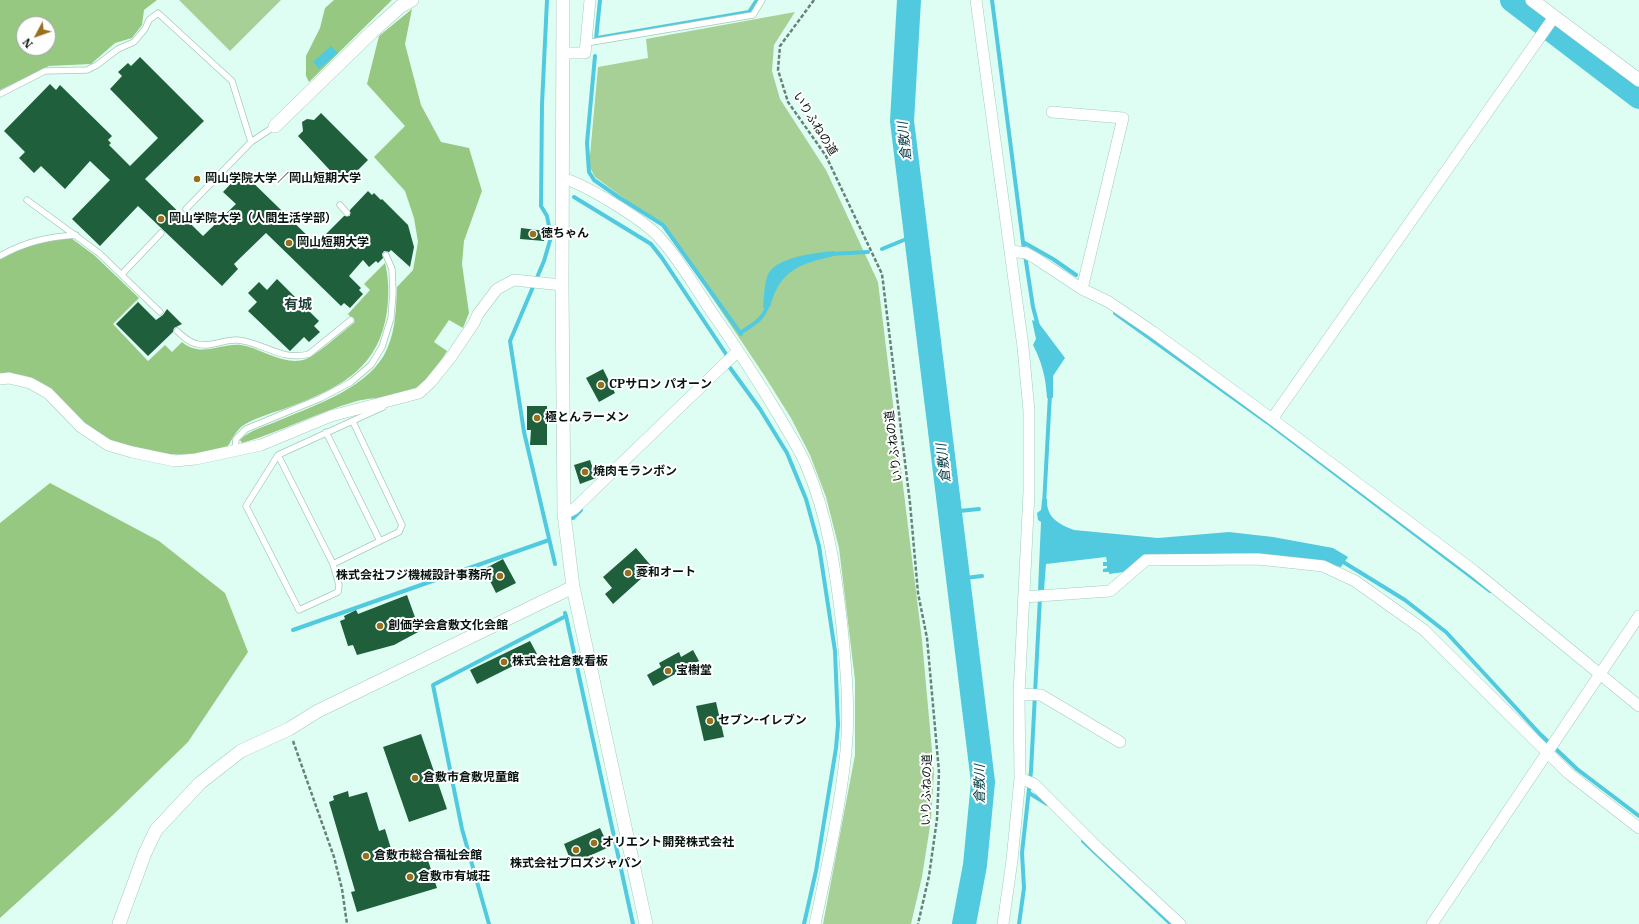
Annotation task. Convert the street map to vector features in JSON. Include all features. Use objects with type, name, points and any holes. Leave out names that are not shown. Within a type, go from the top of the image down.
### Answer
[{"type":"street","points":[[275,126],[372,32],[401,6],[412,0]]},
{"type":"street","points":[[563,0],[562,285],[564,514],[573,586],[646,924]]},
{"type":"street","points":[[562,53],[585,53],[590,0]]},
{"type":"street","points":[[976,0],[1019,252],[1023,347],[1029,412],[1029,492],[1019,694],[1027,781],[1012,860],[1003,924]]},
{"type":"street","points":[[1532,0],[1550,23],[1639,80]]},
{"type":"street","points":[[1272,419],[1550,23]]},
{"type":"street","points":[[1052,112],[1123,118],[1082,289]]},
{"type":"street","points":[[562,178],[575,181],[624,211],[657,235],[795,444],[817,494],[832,556],[840,610],[846,663],[848,708],[846,750],[832,840],[815,924]]},
{"type":"street","points":[[1019,252],[1082,289],[1109,302],[1272,419],[1474,571],[1598,676],[1639,706]]},
{"type":"street","points":[[0,379],[9,378],[30,383],[48,393],[81,427],[92,436],[114,447],[175,460],[196,459],[261,445],[331,416],[382,401],[402,399],[419,394],[451,357],[474,323],[478,314],[497,289],[514,280],[536,281],[562,285]]},
{"type":"street","points":[[564,514],[574,509],[736,353]]},
{"type":"street","points":[[1024,597],[1110,591],[1146,560],[1258,559],[1323,566],[1355,581],[1424,630],[1568,774],[1639,828]]},
{"type":"street","points":[[119,924],[156,830],[200,784],[241,751],[289,729],[318,711],[573,586]]},
{"type":"street","points":[[1432,924],[1639,616]]},
{"type":"street","points":[[1019,694],[1036,695],[1120,742]]},
{"type":"street","points":[[1027,781],[1180,924]]},
{"type":"lane","points":[[586,43],[753,15],[762,0]]},
{"type":"lane","points":[[0,94],[46,71],[64,69],[87,70],[97,65],[118,49],[134,42],[145,29],[149,20],[158,13],[232,81],[251,142]]},
{"type":"lane","points":[[186,209],[251,142],[275,126]]},
{"type":"lane","points":[[27,200],[99,253],[160,312]]},
{"type":"lane","points":[[340,205],[347,213]]},
{"type":"lane","points":[[122,274],[161,233]]},
{"type":"lane","points":[[0,256],[41,238],[76,236]]},
{"type":"lane","points":[[235,451],[236,439],[246,429],[321,398],[351,382],[371,365],[382,347],[391,318],[394,292],[392,269],[386,255]]},
{"type":"lane","points":[[178,331],[188,342],[200,345],[235,340],[250,342],[289,357],[309,354],[351,320]]},
{"type":"lane","points":[[278,455],[333,564],[339,585],[338,592],[299,610],[246,506],[278,455],[326,432],[402,399]]},
{"type":"lane","points":[[333,564],[399,532],[402,525],[354,424]]},
{"type":"lane","points":[[326,432],[380,541]]},
{"type":"path","name":"いりふねの道","points":[[814,0],[780,46],[778,70],[788,102],[826,156],[882,274],[910,503],[918,593],[927,638],[939,772],[937,819],[929,876],[918,924]]},
{"type":"path","points":[[289,729],[334,857],[342,889],[347,924]]},
{"type":"green space","points":[[0,0],[157,0],[144,10],[142,25],[132,38],[115,43],[91,64],[49,66],[0,90]]},
{"type":"green space","points":[[179,0],[281,0],[230,51]]},
{"type":"green space","points":[[334,0],[392,0],[309,82],[306,76],[306,56],[320,28],[325,8]]},
{"type":"green space","points":[[412,9],[405,44],[421,105],[441,142],[469,148],[482,191],[464,241],[462,264],[469,313],[463,328],[449,320],[434,342],[447,351],[428,380],[415,391],[400,395],[357,401],[242,443],[240,440],[253,431],[325,401],[355,384],[368,374],[379,362],[387,349],[395,318],[397,287],[413,270],[418,242],[414,218],[405,191],[374,157],[405,126],[367,84],[379,36]]},
{"type":"green space","points":[[795,12],[774,45],[772,71],[780,99],[826,170],[878,282],[922,640],[934,773],[931,820],[922,877],[911,924],[823,924],[855,755],[855,680],[839,548],[826,497],[810,455],[791,418],[764,375],[677,245],[662,226],[595,177],[589,166],[598,67],[648,58],[646,39]]},
{"type":"green space","points":[[71,238],[94,255],[139,298],[113,324],[148,361],[165,345],[172,352],[182,342],[189,347],[196,349],[211,349],[241,345],[290,361],[306,359],[323,348],[355,322],[348,314],[370,290],[364,284],[385,263],[388,293],[387,311],[383,330],[368,360],[344,381],[314,397],[260,417],[246,424],[240,428],[228,446],[195,454],[184,455],[157,453],[127,447],[101,437],[92,431],[63,400],[42,383],[30,377],[16,374],[0,375],[0,259],[34,244],[51,240]]},
{"type":"green space","points":[[50,483],[159,541],[225,593],[248,652],[188,742],[113,815],[0,918],[0,523]]},
{"type":"water","points":[[331,46],[338,53],[319,69],[313,62]]},
{"type":"water","points":[[834,251],[834,256],[801,266],[785,277],[774,295],[770,307],[763,308],[767,277],[771,270],[777,265],[796,257]]},
{"type":"water","points":[[1032,320],[1038,322],[1065,358],[1053,376],[1053,398],[1047,398],[1043,371],[1033,345],[1036,339]]},
{"type":"water","points":[[1047,499],[1049,511],[1054,519],[1074,530],[1158,538],[1229,532],[1273,537],[1333,548],[1348,557],[1341,567],[1252,553],[1165,555],[1124,572],[1109,574],[1109,572],[1103,572],[1103,569],[1107,568],[1107,566],[1103,566],[1103,562],[1107,562],[1106,557],[1046,564],[1044,590],[1038,590],[1041,522],[1038,520],[1037,513],[1041,510],[1042,500]]},
{"type":"building","points":[[140,57],[204,121],[145,179],[203,236],[236,204],[223,192],[242,172],[316,244],[344,216],[350,216],[350,210],[368,191],[372,195],[374,193],[408,225],[414,247],[410,267],[391,250],[389,252],[384,251],[382,254],[383,258],[378,263],[376,261],[369,267],[363,260],[349,276],[361,288],[359,290],[363,294],[350,308],[344,303],[341,306],[266,233],[234,264],[238,269],[222,286],[138,206],[100,246],[72,219],[110,180],[90,161],[65,189],[41,166],[34,173],[19,158],[25,152],[4,131],[50,84],[56,90],[60,85],[112,136],[108,140],[111,143],[109,145],[130,166],[158,138],[110,89],[122,76],[118,72],[128,63],[131,66]]},
{"type":"building","points":[[321,113],[368,160],[346,182],[342,178],[340,181],[298,136],[303,131],[302,122],[307,119],[314,120]]},
{"type":"building","name":"徳ちゃん","points":[[521,228],[545,231],[544,241],[520,239]]},
{"type":"building","points":[[277,279],[319,321],[314,326],[320,332],[309,342],[304,337],[290,351],[248,311],[257,302],[248,293],[259,282],[267,290]]},
{"type":"building","points":[[138,302],[156,320],[163,315],[167,309],[182,324],[174,328],[173,332],[148,356],[116,324]]},
{"type":"building","name":"CPサロン パオーン","points":[[603,369],[615,393],[599,402],[586,378]]},
{"type":"building","name":"極とんラーメン","points":[[527,406],[547,406],[547,445],[530,445],[531,430],[527,430]]},
{"type":"building","name":"焼肉モランボン","points":[[590,460],[596,478],[580,484],[574,465]]},
{"type":"building","name":"菱和オート","points":[[636,548],[653,568],[613,604],[605,594],[612,588],[603,577]]},
{"type":"building","name":"株式会社フジ機械設計事務所","points":[[503,559],[516,583],[496,593],[484,569]]},
{"type":"building","name":"創価学会倉敷文化会館","points":[[407,595],[420,631],[394,645],[357,655],[353,645],[348,646],[340,621],[345,619],[344,616],[356,610],[358,614]]},
{"type":"building","name":"株式会社倉敷看板","points":[[530,641],[537,654],[477,684],[470,670]]},
{"type":"building","name":"宝樹堂","points":[[693,650],[699,661],[653,686],[647,675],[661,667],[659,663],[679,652],[681,657]]},
{"type":"building","name":"セブン-イレブン","points":[[716,702],[724,737],[704,741],[696,706]]},
{"type":"building","points":[[421,734],[447,809],[409,822],[383,747]]},
{"type":"building","name":"倉敷市総合福祉会館","points":[[348,791],[349,797],[367,792],[379,831],[385,829],[393,855],[408,851],[410,856],[425,851],[437,888],[357,912],[351,892],[355,891],[329,802],[334,800],[333,796]]},
{"type":"building","points":[[600,828],[609,847],[572,864],[564,844]]},
{"type":"waterway","points":[[547,0],[542,104],[541,206],[547,216],[551,237],[544,261],[510,341],[524,432],[555,564]]},
{"type":"waterway","points":[[596,39],[600,0]]},
{"type":"waterway","points":[[597,38],[749,12],[757,0]]},
{"type":"waterway","name":"倉敷川","points":[[909,0],[902,121],[983,782],[975,865],[964,924]]},
{"type":"waterway","points":[[992,0],[1023,242],[1033,307],[1038,326]]},
{"type":"waterway","points":[[1512,0],[1639,97]]},
{"type":"waterway","points":[[595,56],[587,143],[589,172],[594,180],[663,225],[741,334]]},
{"type":"waterway","points":[[574,197],[651,244],[662,258],[726,354],[728,365],[760,409],[787,453],[806,499],[819,546],[835,651],[838,725],[836,748],[816,871],[804,924]]},
{"type":"waterway","points":[[882,249],[916,235]]},
{"type":"waterway","points":[[1023,242],[1053,259],[1076,275]]},
{"type":"waterway","points":[[830,254],[868,252]]},
{"type":"waterway","points":[[740,333],[761,317],[768,303]]},
{"type":"waterway","points":[[1115,313],[1267,422],[1490,591]]},
{"type":"waterway","points":[[1044,505],[1050,394]]},
{"type":"waterway","points":[[949,512],[979,509]]},
{"type":"waterway","points":[[573,518],[581,510]]},
{"type":"waterway","points":[[293,630],[549,540]]},
{"type":"waterway","points":[[1340,560],[1405,600],[1446,632],[1540,734],[1577,769],[1639,816]]},
{"type":"waterway","points":[[957,579],[982,576]]},
{"type":"waterway","points":[[1019,924],[1024,888],[1022,853],[1031,771],[1040,597]]},
{"type":"waterway","points":[[489,924],[462,829],[433,685],[566,616],[565,613]]},
{"type":"waterway","points":[[566,616],[633,924]]},
{"type":"waterway","points":[[1029,793],[1047,804]]},
{"type":"waterway","points":[[1083,841],[1171,924]]},
{"type":"place","name":"岡山学院大学／岡山短期大学","points":[[197,179]]},
{"type":"place","name":"岡山学院大学（人間生活学部）","points":[[161,219]]},
{"type":"place","name":"徳ちゃん","points":[[533,234]]},
{"type":"place","name":"岡山短期大学","points":[[289,243]]},
{"type":"place","name":"CPサロン パオーン","points":[[601,385]]},
{"type":"place","name":"極とんラーメン","points":[[537,418]]},
{"type":"place","name":"焼肉モランボン","points":[[585,472]]},
{"type":"place","name":"菱和オート","points":[[628,573]]},
{"type":"place","name":"株式会社フジ機械設計事務所","points":[[500,576]]},
{"type":"place","name":"創価学会倉敷文化会館","points":[[380,626]]},
{"type":"place","name":"株式会社倉敷看板","points":[[504,662]]},
{"type":"place","name":"宝樹堂","points":[[668,671]]},
{"type":"place","name":"セブン-イレブン","points":[[710,721]]},
{"type":"place","name":"倉敷市倉敷児童館","points":[[415,778]]},
{"type":"place","name":"オリエント開発株式会社","points":[[594,843]]},
{"type":"place","name":"株式会社プロズジャパン","points":[[576,850]]},
{"type":"place","name":"倉敷市総合福祉会館","points":[[366,856]]},
{"type":"place","name":"倉敷市有城荘","points":[[410,877]]},
{"type":"district","name":"有城","points":[[298,305]]}]
